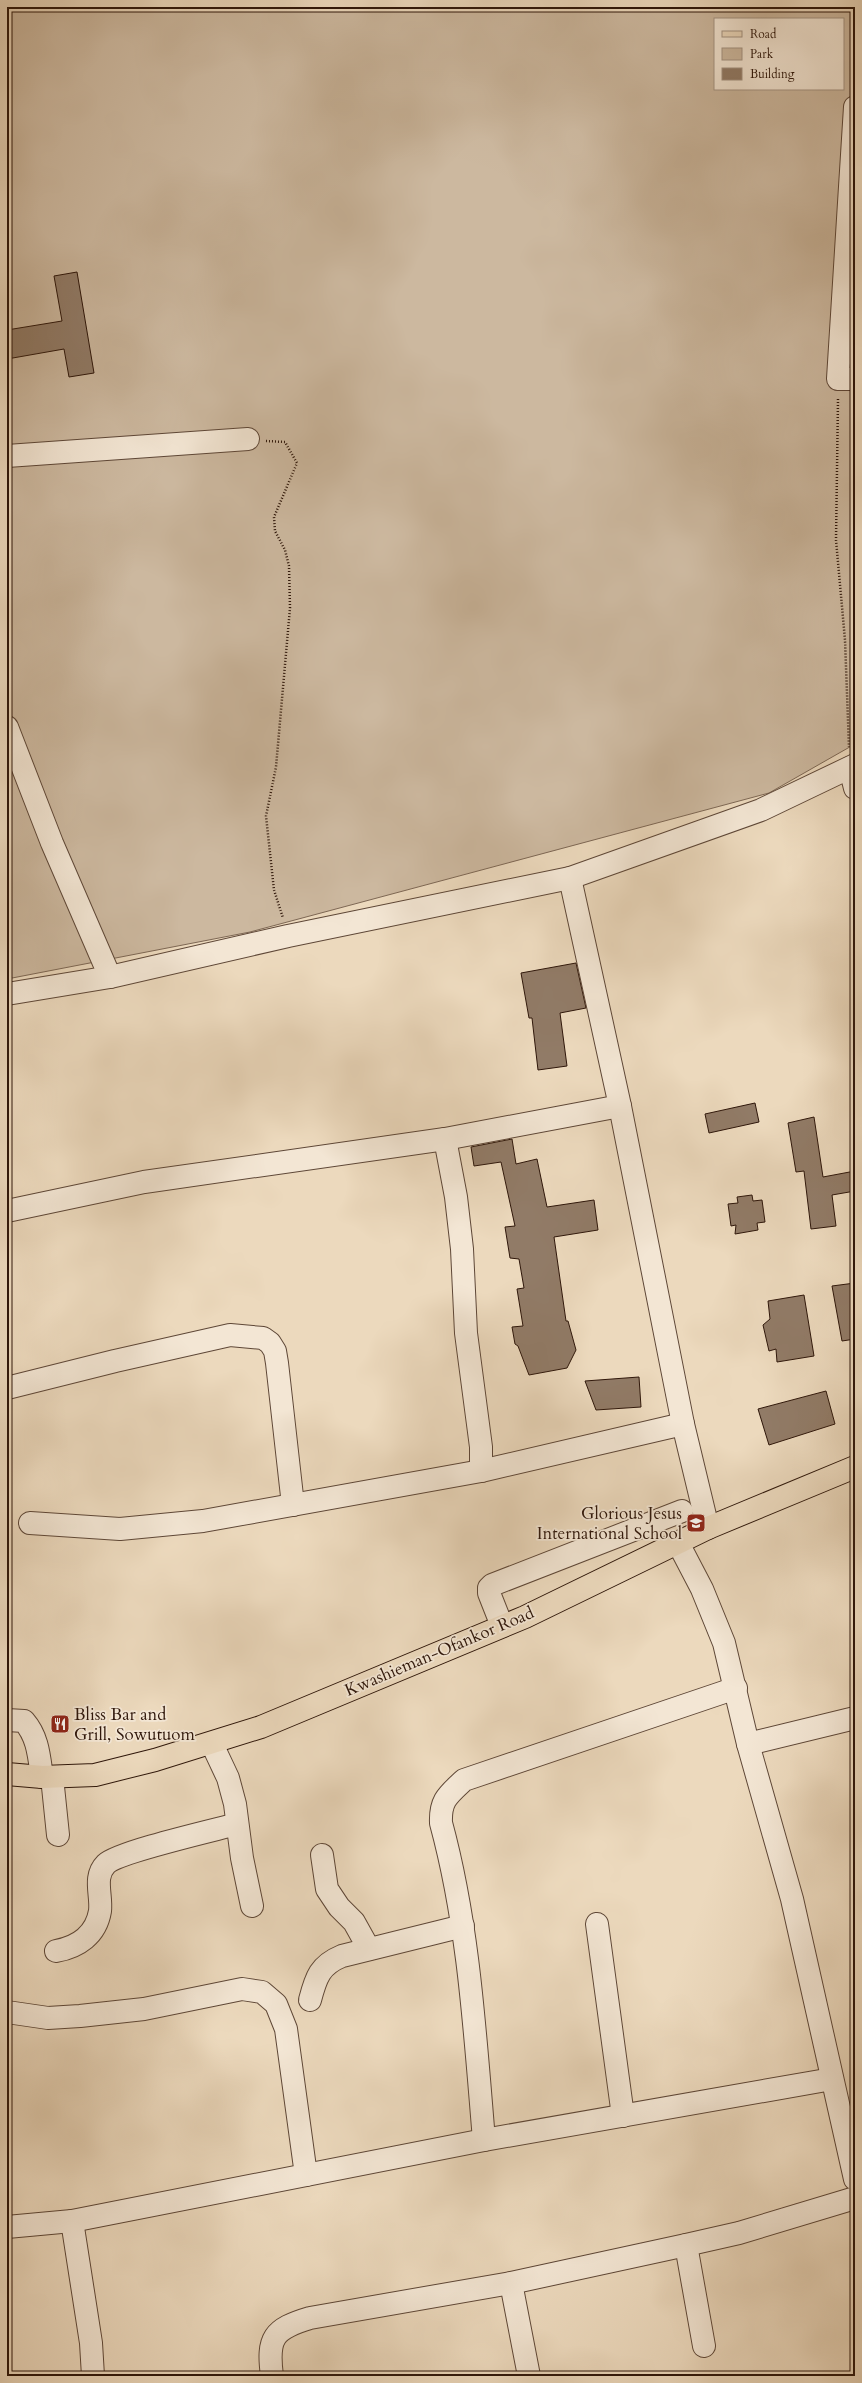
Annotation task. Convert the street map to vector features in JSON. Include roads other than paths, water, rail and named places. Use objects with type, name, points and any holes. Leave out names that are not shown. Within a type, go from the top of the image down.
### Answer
[{"type":"main road","name":"Kwashieman-Ofankor Road","points":[[7,1774],[47,1777],[95,1775],[212,1744],[261,1727],[502,1626],[708,1528],[855,1467]]},
{"type":"street","points":[[847,379],[855,107]]},
{"type":"street","points":[[7,456],[248,439]]},
{"type":"street","points":[[7,727],[52,843],[110,977]]},
{"type":"street","points":[[7,994],[110,977],[288,936],[570,878],[761,810],[853,774]]},
{"type":"street","points":[[570,878],[620,1106],[683,1424],[708,1528]]},
{"type":"street","points":[[7,1211],[144,1182],[445,1139],[620,1106]]},
{"type":"street","points":[[445,1139],[456,1197],[462,1249],[466,1333],[481,1446],[481,1471]]},
{"type":"street","points":[[7,1388],[115,1361],[230,1335],[263,1338],[270,1343],[276,1357],[292,1505]]},
{"type":"street","points":[[30,1523],[120,1529],[150,1527],[292,1505],[481,1471],[683,1424]]},
{"type":"street","points":[[502,1626],[489,1593],[489,1588],[492,1585],[682,1511]]},
{"type":"street","points":[[678,1543],[702,1589],[724,1643],[736,1688],[748,1744],[792,1899],[832,2079],[851,2148],[855,2179]]},
{"type":"street","points":[[484,2140],[471,1986],[463,1926],[441,1823],[441,1809],[448,1795],[464,1780],[736,1688]]},
{"type":"street","points":[[748,1744],[855,1718]]},
{"type":"street","points":[[7,1720],[24,1720],[32,1730],[47,1777],[58,1835]]},
{"type":"street","points":[[212,1744],[228,1778],[236,1804],[237,1824],[252,1906]]},
{"type":"street","points":[[56,1951],[70,1949],[81,1943],[86,1939],[94,1926],[100,1911],[98,1887],[101,1872],[106,1864],[125,1855],[237,1824]]},
{"type":"street","points":[[322,1855],[327,1889],[339,1907],[354,1922],[370,1950]]},
{"type":"street","points":[[597,1924],[623,2116]]},
{"type":"street","points":[[310,2000],[315,1979],[328,1962],[463,1926]]},
{"type":"street","points":[[7,2012],[48,2018],[80,2016],[144,2009],[242,1989],[262,1992],[276,2004],[286,2028],[306,2175]]},
{"type":"street","points":[[7,2227],[72,2221],[484,2140],[832,2079]]},
{"type":"street","points":[[272,2376],[271,2346],[274,2337],[288,2324],[310,2318],[510,2283],[686,2245],[739,2233],[855,2198]]},
{"type":"street","points":[[72,2221],[91,2344],[93,2376]]},
{"type":"street","points":[[686,2245],[704,2346]]},
{"type":"street","points":[[510,2283],[529,2376]]},
{"type":"place","name":"Glorious Jesus International School","points":[[696,1523]]},
{"type":"place","name":"Bliss Bar and Grill, Sowutuom","points":[[60,1724]]}]
